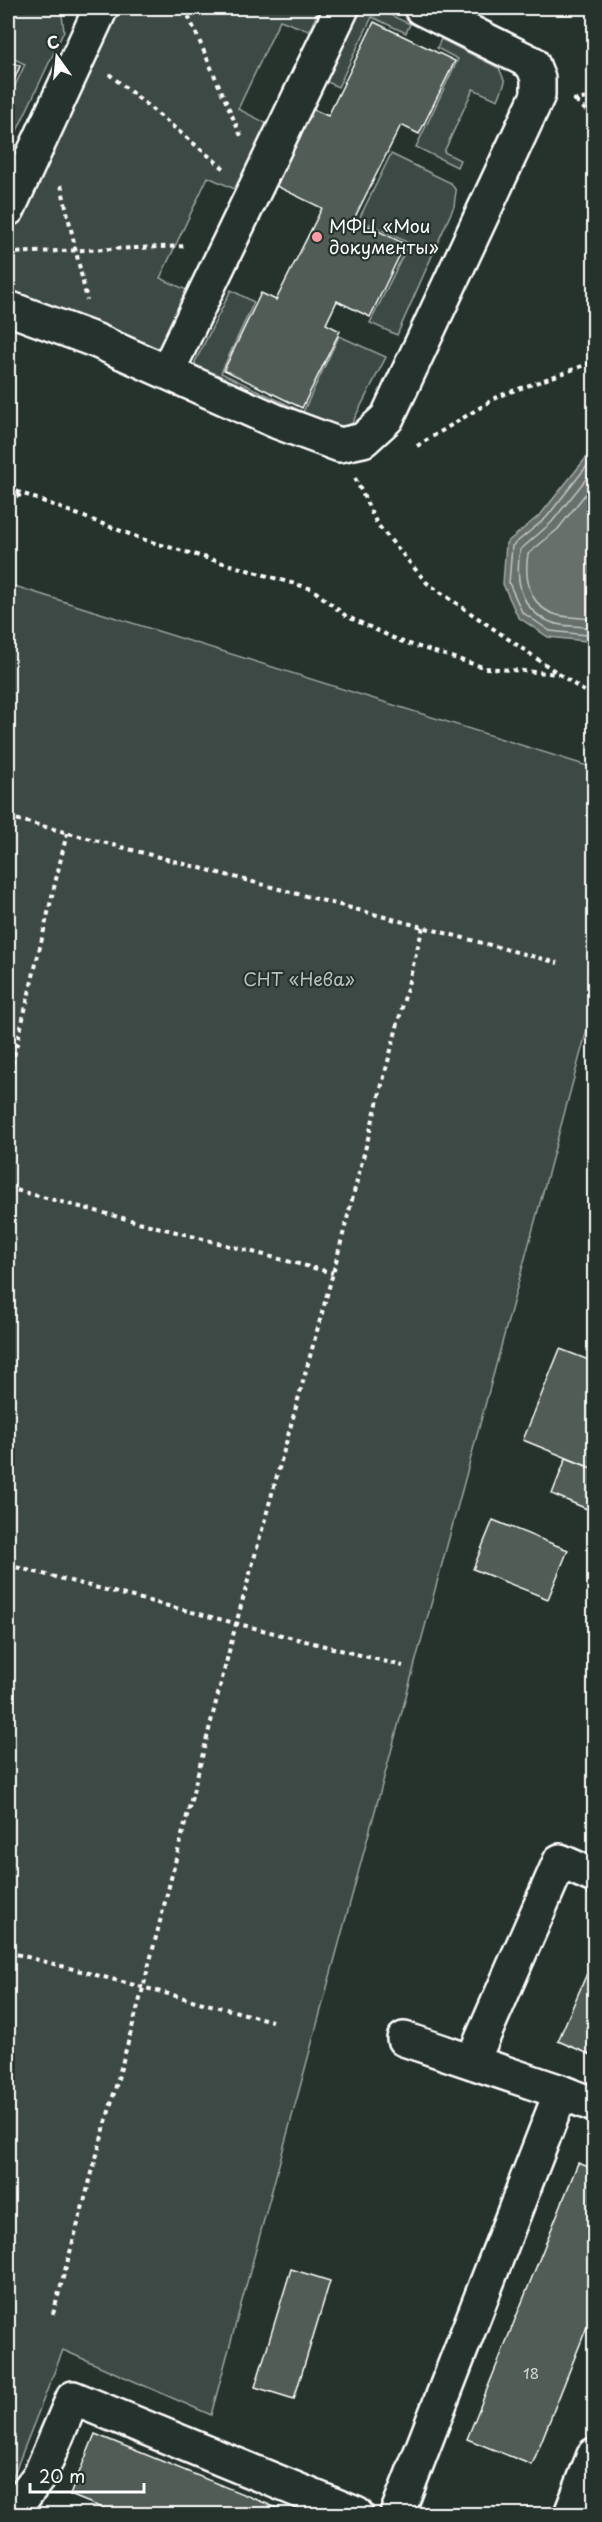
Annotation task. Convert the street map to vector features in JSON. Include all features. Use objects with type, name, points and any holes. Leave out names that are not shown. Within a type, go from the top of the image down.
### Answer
[{"type":"street","points":[[8,209],[101,8]]},
{"type":"street","points":[[167,372],[342,8]]},
{"type":"street","points":[[8,308],[97,341],[278,422],[340,445],[363,440],[387,418],[538,95],[538,78],[532,63],[421,8]]},
{"type":"street","points":[[472,2062],[560,1861],[594,1876]]},
{"type":"street","points":[[404,2039],[594,2105]]},
{"type":"street","points":[[397,2514],[561,2092]]},
{"type":"street","points":[[10,2514],[40,2475],[73,2398],[356,2514]]},
{"type":"street","points":[[571,2514],[594,2455]]},
{"type":"path","points":[[185,8],[255,185]]},
{"type":"path","points":[[81,51],[255,185]]},
{"type":"path","points":[[575,100],[594,118]]},
{"type":"path","points":[[60,180],[97,341]]},
{"type":"path","points":[[8,253],[227,244]]},
{"type":"path","points":[[417,446],[499,396],[594,362]]},
{"type":"path","points":[[340,445],[377,524],[427,583],[594,698]]},
{"type":"path","points":[[8,488],[145,540],[312,589],[346,616],[400,641],[486,668],[560,674]]},
{"type":"path","points":[[8,499],[23,495]]},
{"type":"path","points":[[8,817],[558,963]]},
{"type":"path","points":[[8,1082],[68,833]]},
{"type":"path","points":[[53,2314],[143,1988],[236,1624],[333,1273],[423,927]]},
{"type":"path","points":[[8,1188],[333,1273]]},
{"type":"path","points":[[8,1565],[403,1666]]},
{"type":"path","points":[[8,1952],[272,2021]]},
{"type":"green space","points":[[8,8],[61,8],[64,31],[8,150],[8,101],[25,64],[8,56]]},
{"type":"green space","points":[[120,8],[320,8],[309,31],[280,20],[238,109],[270,125],[237,190],[208,177],[160,278],[191,292],[166,345],[145,351],[12,291],[8,286],[8,237]]},
{"type":"green space","points":[[351,8],[375,8],[410,24],[406,33],[372,17],[338,87],[317,77]]},
{"type":"green space","points":[[441,39],[499,68],[505,82],[498,100],[473,89],[444,152],[460,160],[457,167],[416,147],[458,59],[437,48]]},
{"type":"green space","points":[[391,154],[451,183],[456,191],[454,206],[397,335],[370,323],[409,243],[359,219]]},
{"type":"green space","points":[[231,290],[254,302],[221,373],[303,412],[339,336],[386,357],[349,429],[339,435],[196,372],[195,362]]},
{"type":"green space","name":"СНТ «Нева»","points":[[8,584],[594,768],[594,1004],[211,2415],[63,2350],[8,2489]]},
{"type":"water","points":[[594,448],[594,646],[586,641],[548,637],[518,617],[503,584],[506,543],[541,514]]},
{"type":"building","points":[[374,22],[455,61],[419,134],[401,125],[354,219],[405,244],[370,317],[337,301],[326,324],[340,331],[302,408],[224,370],[261,293],[276,300],[322,208],[270,183],[308,107],[328,116]]},
{"type":"building","points":[[8,60],[20,66],[8,94]]},
{"type":"building","points":[[560,1349],[594,1362],[594,1469],[523,1440]]},
{"type":"building","points":[[566,1458],[594,1469],[594,1512],[552,1494]]},
{"type":"building","points":[[493,1520],[568,1550],[548,1599],[473,1569]]},
{"type":"building","points":[[594,1957],[594,2056],[558,2041]]},
{"type":"building","points":[[578,2163],[594,2169],[594,2309],[532,2465],[467,2439]]},
{"type":"building","points":[[291,2269],[330,2281],[294,2399],[255,2387]]},
{"type":"building","points":[[95,2434],[292,2514],[117,2514],[70,2495]]},
{"type":"place","name":"МФЦ «Мои документы»","points":[[317,237]]}]
